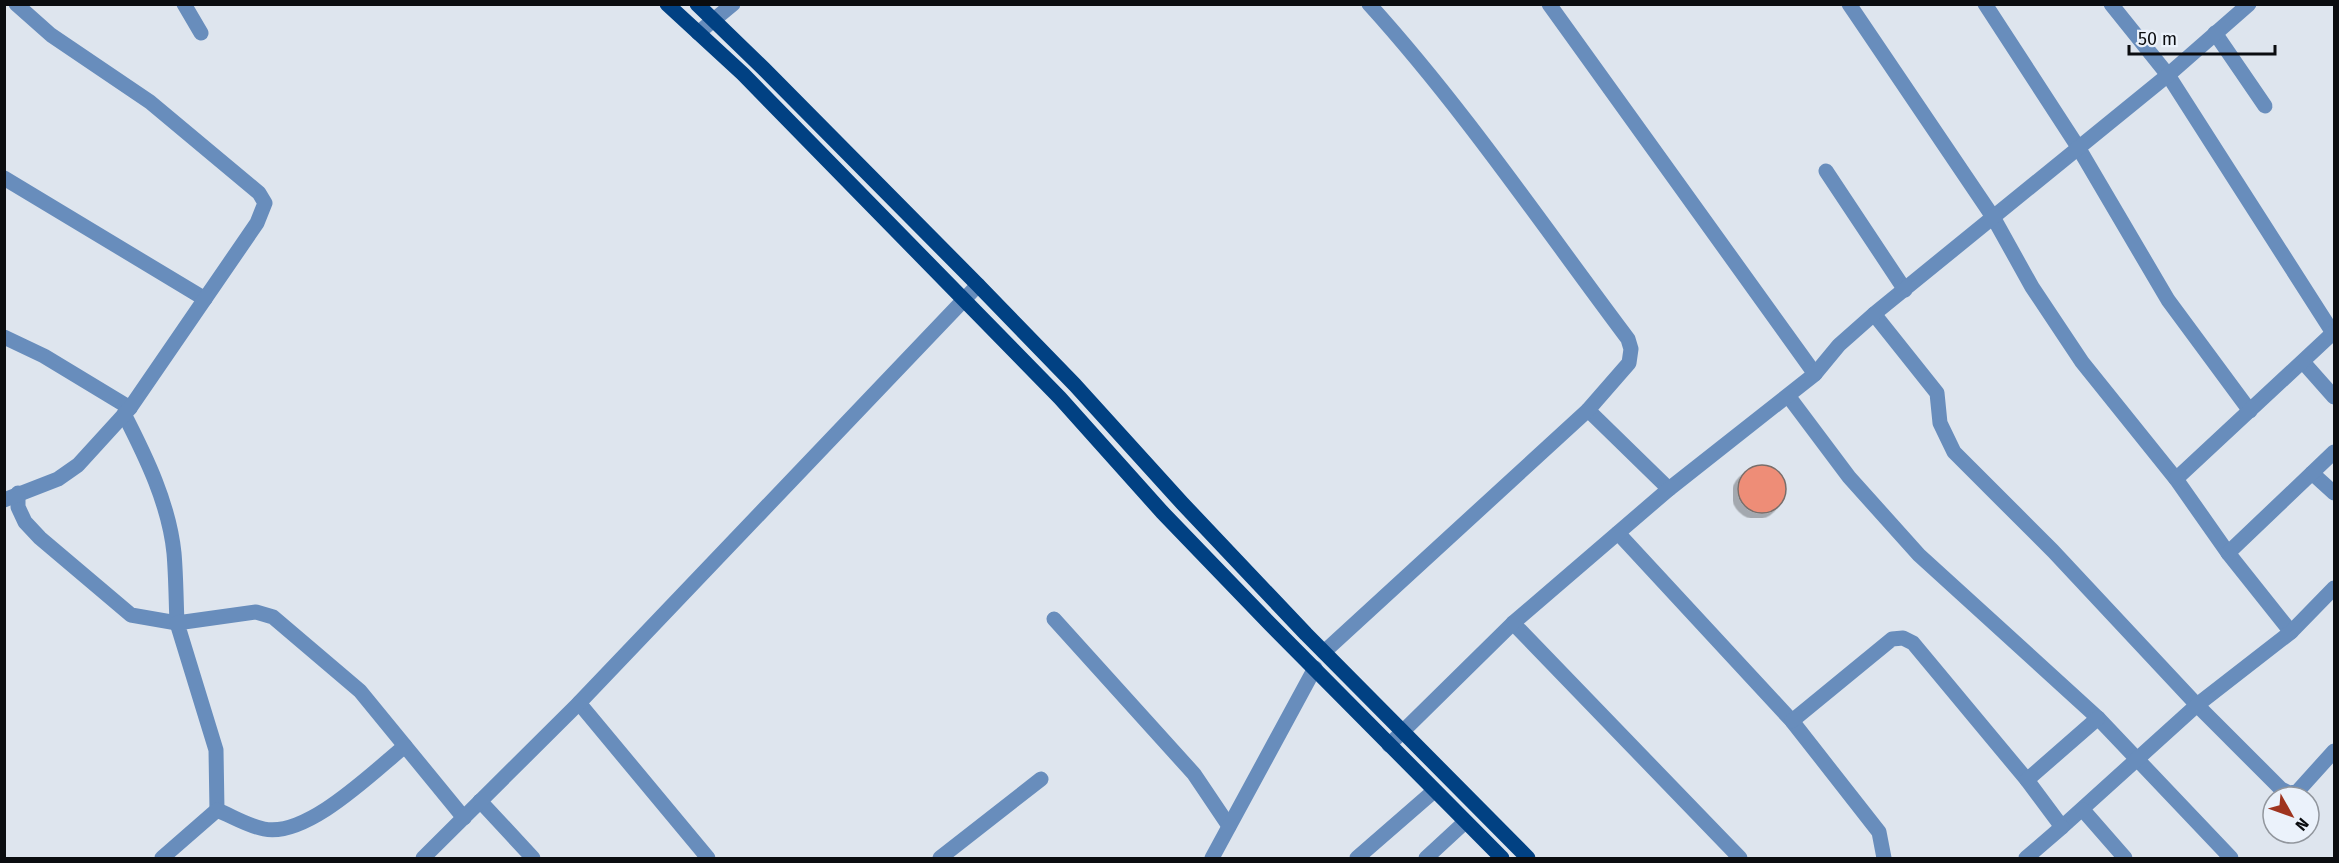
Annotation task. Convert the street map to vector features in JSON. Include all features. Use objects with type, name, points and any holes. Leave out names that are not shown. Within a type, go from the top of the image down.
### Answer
[{"type":"main road","points":[[667,4],[743,74],[1060,398],[1203,555],[1502,858]]},
{"type":"main road","points":[[697,4],[978,285],[1324,652],[1403,729],[1528,858]]},
{"type":"street","points":[[16,4],[51,35],[150,102],[259,193],[265,203],[264,212],[127,411],[78,465],[58,479],[11,497],[25,522],[40,538],[131,615],[177,623],[256,612],[273,617],[360,691],[464,818]]},
{"type":"street","points":[[184,4],[201,33]]},
{"type":"street","points":[[698,33],[734,4]]},
{"type":"street","points":[[1324,652],[1588,410],[1629,363],[1631,349],[1628,339],[1509,176],[1401,40],[1369,4]]},
{"type":"street","points":[[1549,4],[1815,374]]},
{"type":"street","points":[[1849,4],[1993,217],[2032,287],[2082,362],[2176,479],[2228,553],[2291,632]]},
{"type":"street","points":[[1985,4],[2078,147],[2168,300],[2250,411]]},
{"type":"street","points":[[2111,4],[2168,75],[2334,332],[2176,479]]},
{"type":"street","points":[[1389,745],[1514,623],[1618,533],[1670,489],[1789,397],[1815,374],[1839,345],[1874,314],[2168,75],[2215,33],[2232,10],[2249,4]]},
{"type":"street","points":[[2215,33],[2265,106]]},
{"type":"street","points":[[1826,171],[1905,290]]},
{"type":"street","points":[[4,178],[205,299]]},
{"type":"street","points":[[423,858],[579,703],[978,285]]},
{"type":"street","points":[[1874,314],[1938,393],[1941,403],[1940,423],[1954,452],[2053,551],[2197,705],[2281,789],[2289,793],[2297,792],[2334,751]]},
{"type":"street","points":[[4,337],[44,356],[127,411],[166,515],[174,552],[177,623],[216,750],[217,810],[162,858]]},
{"type":"street","points":[[2303,362],[2334,397]]},
{"type":"street","points":[[1789,397],[1849,477],[1919,555],[2098,718],[2231,858]]},
{"type":"street","points":[[1588,410],[1670,489]]},
{"type":"street","points":[[2228,553],[2334,452]]},
{"type":"street","points":[[2312,473],[2334,493]]},
{"type":"street","points":[[1618,533],[1792,721],[1879,832],[1884,858]]},
{"type":"street","points":[[2026,858],[2084,810],[2136,758],[2197,705],[2291,632],[2334,588]]},
{"type":"street","points":[[1054,619],[1194,774],[1229,826]]},
{"type":"street","points":[[1514,623],[1740,858]]},
{"type":"street","points":[[1792,721],[1892,639],[1903,638],[1913,643],[2027,780],[2062,827]]},
{"type":"street","points":[[1212,858],[1316,668]]},
{"type":"street","points":[[579,703],[708,858]]},
{"type":"street","points":[[2027,780],[2098,718]]},
{"type":"street","points":[[217,810],[265,830],[291,828],[332,805],[405,747]]},
{"type":"street","points":[[940,858],[1041,779]]},
{"type":"street","points":[[1357,858],[1434,790]]},
{"type":"street","points":[[480,801],[533,858]]},
{"type":"street","points":[[2084,810],[2125,858]]},
{"type":"street","points":[[1426,858],[1465,822]]},
{"type":"building","points":[[1757,465],[1767,465],[1779,472],[1786,484],[1786,494],[1779,506],[1767,513],[1757,513],[1742,502],[1738,494],[1738,484],[1749,469]]}]
